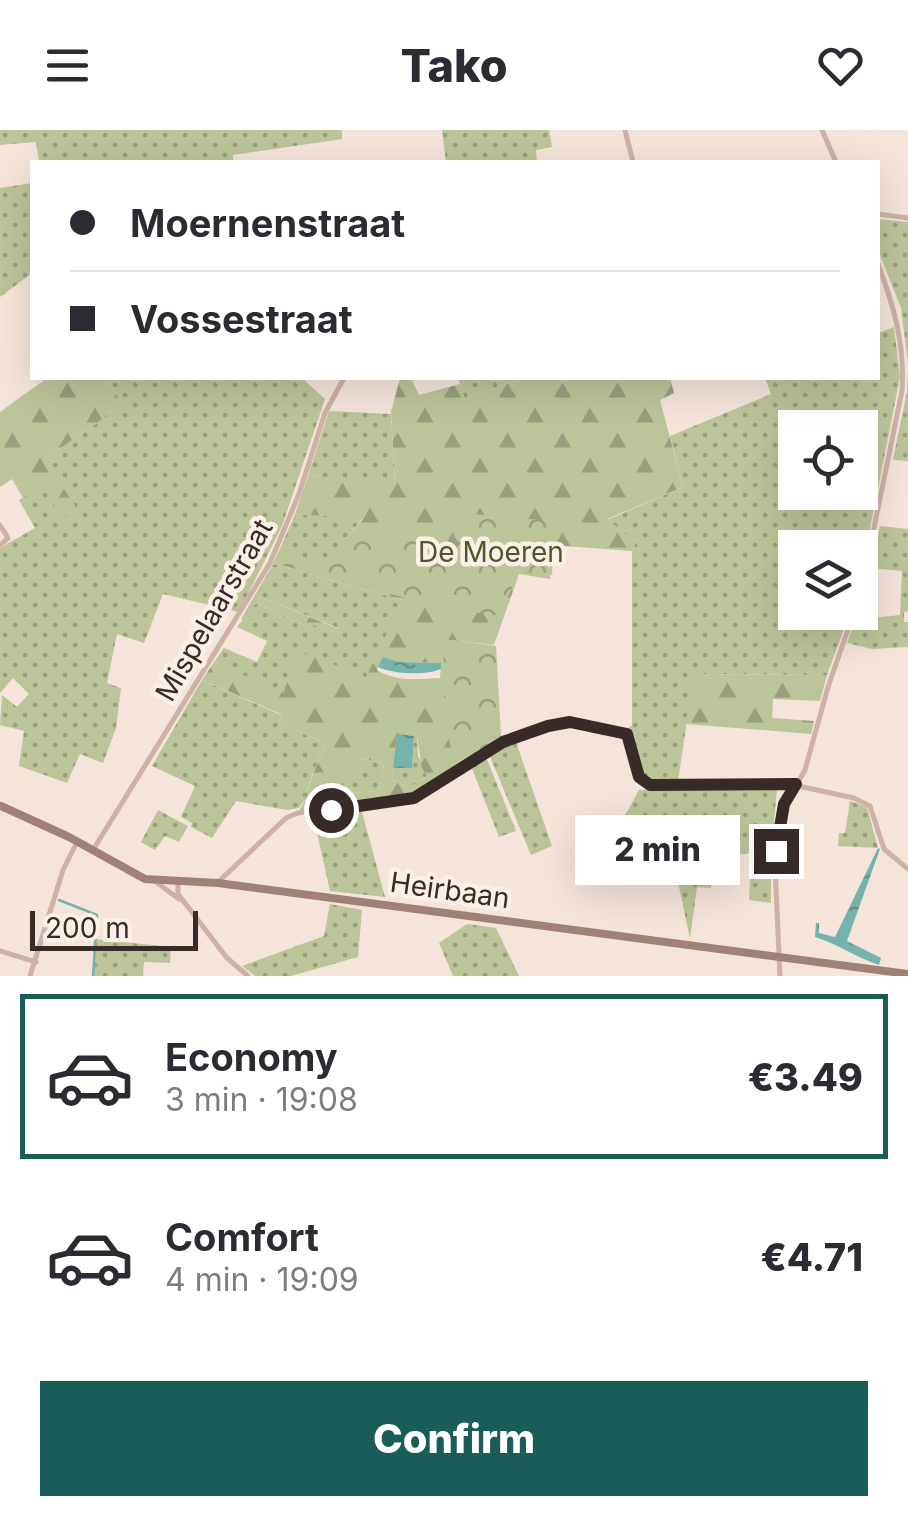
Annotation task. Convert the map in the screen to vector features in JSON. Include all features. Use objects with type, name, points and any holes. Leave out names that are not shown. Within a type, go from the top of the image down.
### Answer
[{"type":"main road","name":"Heirbaan","points":[[0,806],[154,881],[218,883],[908,974]]},
{"type":"street","points":[[625,130],[632,160]]},
{"type":"street","points":[[822,130],[835,160]]},
{"type":"street","points":[[880,214],[908,218]]},
{"type":"street","points":[[874,530],[904,370],[895,309],[880,269]]},
{"type":"street","name":"Mispelaarstraat","points":[[92,850],[270,563],[299,494],[326,412],[343,380]]},
{"type":"street","points":[[0,525],[8,538],[0,545]]},
{"type":"street","points":[[780,976],[775,859],[784,804],[805,770],[848,630]]},
{"type":"street","points":[[218,883],[286,818],[298,813],[414,798],[503,742],[561,723],[623,732],[630,740],[639,777],[650,785],[796,784],[868,803],[874,811],[884,849],[908,868]]},
{"type":"street","points":[[30,976],[63,870],[76,842]]},
{"type":"street","points":[[154,881],[186,904]]},
{"type":"street","points":[[178,882],[178,894],[226,958],[248,976]]},
{"type":"street","points":[[0,951],[36,962]]},
{"type":"green space","points":[[0,130],[342,130],[342,139],[233,155],[233,160],[39,160],[36,142],[0,145]]},
{"type":"green space","points":[[442,130],[549,130],[552,147],[536,150],[537,160],[446,160]]},
{"type":"green space","points":[[30,183],[30,274],[0,297],[0,188]]},
{"type":"green space","points":[[880,219],[908,222],[908,363],[901,308],[880,255]]},
{"type":"green space","points":[[894,327],[900,377],[878,488],[878,410],[778,410],[778,510],[874,510],[870,530],[778,530],[778,630],[844,630],[827,675],[694,674],[678,781],[642,780],[629,727],[632,551],[636,542],[607,520],[683,487],[670,436],[771,394],[766,380],[880,380],[880,332]]},
{"type":"green space","points":[[908,369],[908,461],[893,460],[907,391]]},
{"type":"green space","points":[[44,380],[107,380],[121,402],[45,459],[77,509],[62,519],[42,486],[23,498],[12,479],[0,487],[0,412]]},
{"type":"green space","points":[[107,380],[304,380],[325,399],[282,526],[239,612],[163,594],[144,643],[117,634],[107,683],[121,688],[116,728],[103,763],[80,754],[67,783],[19,766],[24,731],[0,725],[2,695],[17,707],[29,694],[13,678],[0,693],[0,548],[35,528],[19,500],[42,486],[45,459],[121,402]]},
{"type":"green space","points":[[399,380],[412,380],[419,395],[460,384],[465,400],[518,380],[671,380],[674,393],[660,400],[683,487],[607,519],[636,542],[632,551],[551,545],[550,579],[519,574],[494,645],[448,640],[456,765],[401,800],[299,811],[325,743],[279,723],[281,714],[202,680],[214,662],[284,693],[293,649],[366,677],[403,600],[273,564],[279,551],[325,566],[363,518],[295,514],[308,476],[395,482],[391,412]],"holes":[[[383,658],[441,663],[440,678],[408,679],[377,670]],[[397,735],[417,737],[427,776],[409,788],[392,779]],[[361,758],[384,764],[379,791],[349,793]]]},
{"type":"green space","points":[[459,380],[518,380],[465,400]]},
{"type":"green space","points":[[329,411],[391,414],[395,483],[308,476]]},
{"type":"green space","name":"De Moeren","points":[[461,513],[554,521],[552,575],[519,571],[500,616],[440,607],[273,563],[279,551],[325,565],[358,525],[437,542],[442,549],[457,553]]},
{"type":"green space","points":[[295,514],[363,517],[325,567],[279,551]]},
{"type":"green space","points":[[880,526],[908,529],[908,611],[904,612],[904,622],[908,622],[908,647],[872,649],[847,643],[852,630],[878,630],[878,617],[900,615],[902,571],[878,569]]},
{"type":"green space","points":[[273,564],[403,600],[366,678],[284,694],[214,662],[224,648],[257,662],[267,641],[237,627],[256,603],[310,628],[313,625],[337,633],[338,628],[255,595]]},
{"type":"green space","points":[[255,595],[339,629],[337,633],[313,625],[310,628],[256,603],[244,621],[241,619]]},
{"type":"green space","name":"De Moeren","points":[[443,639],[496,646],[501,737],[455,765],[447,731]]},
{"type":"green space","points":[[694,674],[827,675],[820,701],[773,699],[772,718],[814,721],[811,734],[686,724]]},
{"type":"green space","points":[[202,680],[281,715],[279,723],[325,743],[306,792],[309,794],[299,808],[287,810],[236,801],[212,838],[181,817],[195,786],[152,766]]},
{"type":"green space","points":[[414,736],[427,776],[409,788],[392,779],[393,768],[412,768]]},
{"type":"green space","points":[[516,742],[552,846],[531,855],[489,754]]},
{"type":"green space","points":[[486,757],[516,831],[499,837],[471,766]]},
{"type":"green space","points":[[360,758],[384,764],[379,791],[348,793]]},
{"type":"green space","points":[[777,788],[771,903],[749,900],[751,853],[715,857],[711,888],[697,887],[690,939],[677,877],[641,877],[618,828],[639,790]]},
{"type":"green space","points":[[850,801],[867,807],[878,848],[838,846],[839,833],[845,833]]},
{"type":"green space","points":[[158,810],[188,826],[179,842],[165,836],[155,850],[141,842]]},
{"type":"green space","points":[[362,812],[385,897],[330,891],[313,815]]},
{"type":"green space","points":[[330,904],[362,910],[358,957],[291,976],[255,976],[242,966],[324,936]]},
{"type":"green space","points":[[467,924],[496,928],[519,976],[453,976],[439,943]]},
{"type":"green space","points":[[94,939],[171,947],[170,963],[144,962],[143,976],[93,976]]},
{"type":"water","points":[[383,657],[398,662],[441,663],[441,669],[418,673],[392,671],[378,667]]},
{"type":"water","points":[[397,734],[414,736],[412,768],[393,768]]},
{"type":"water","points":[[878,848],[847,941],[881,958],[879,965],[815,937],[819,923],[819,933],[835,937]]},
{"type":"waterway","points":[[59,900],[97,915],[93,976]]},
{"type":"route","points":[[331,810],[414,798],[503,742],[570,722],[627,734],[644,784],[796,784],[784,804],[776,851]]}]
